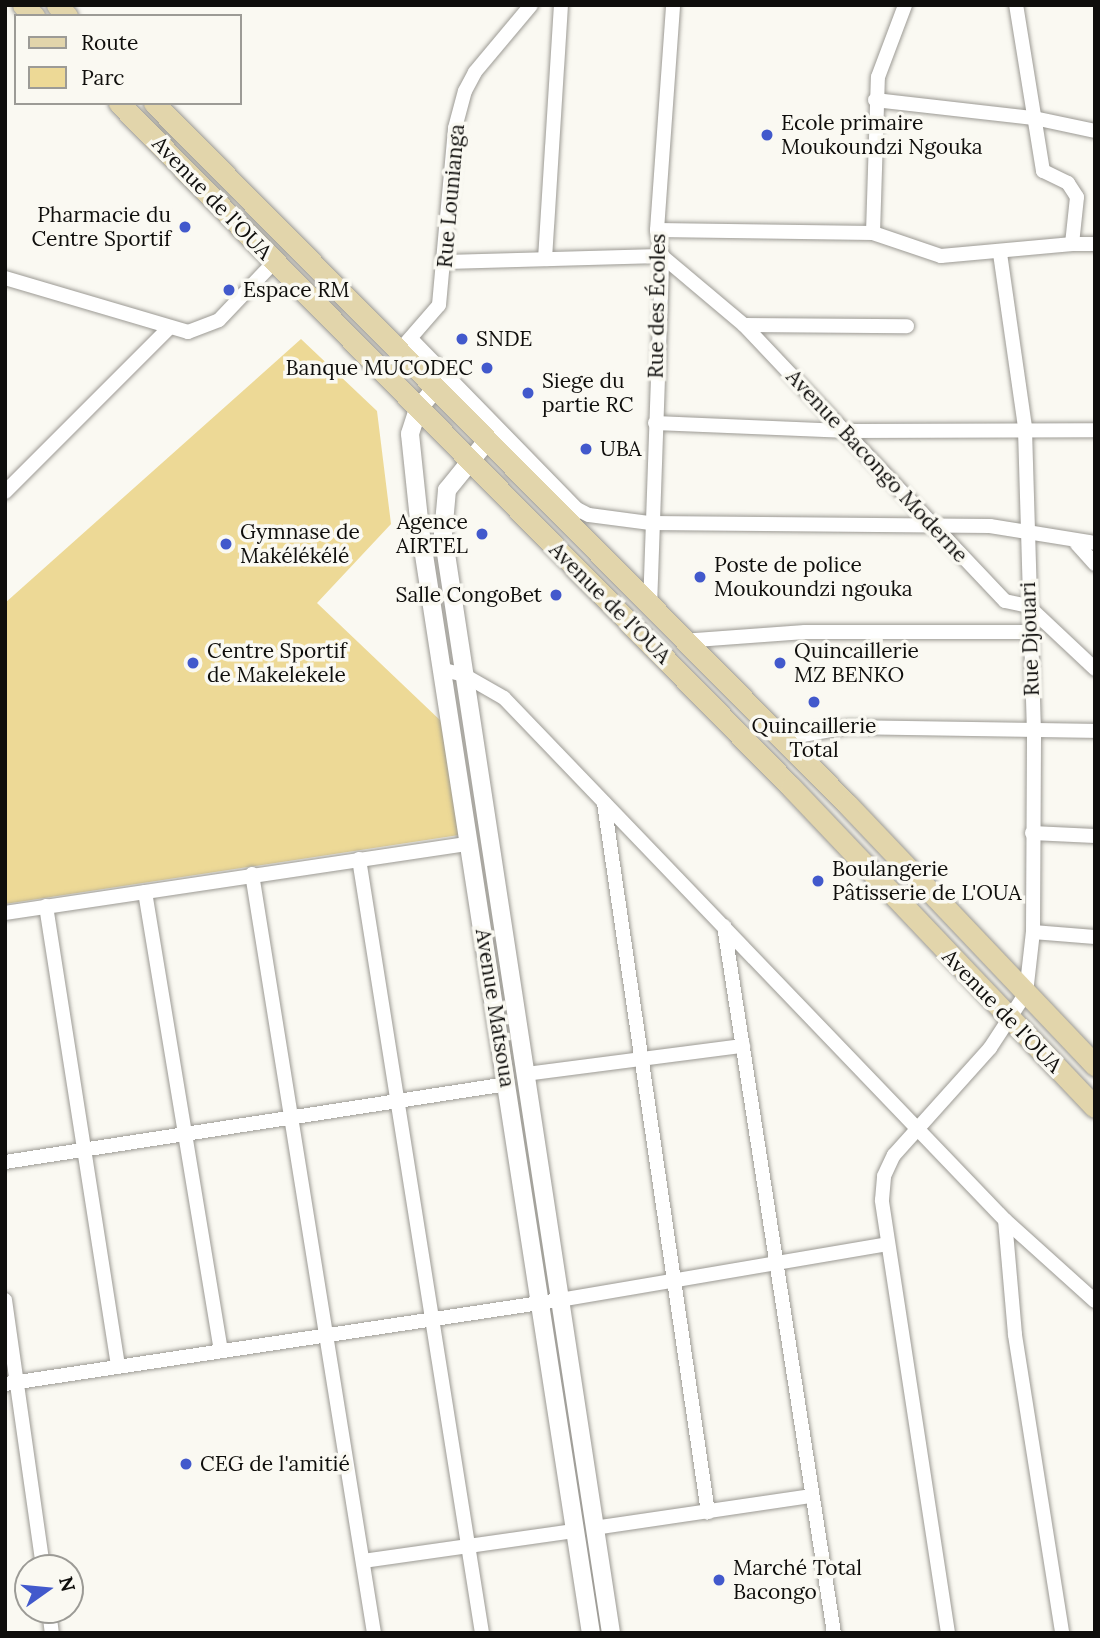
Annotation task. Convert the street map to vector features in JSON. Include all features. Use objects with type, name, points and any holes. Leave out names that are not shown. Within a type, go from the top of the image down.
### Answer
[{"type":"main road","name":"Avenue de l'OUA","points":[[121,105],[791,787],[1010,1021],[1095,1107]]},
{"type":"main road","name":"Avenue de l'OUA","points":[[156,105],[404,345],[434,390],[465,409],[486,442],[571,514],[682,641],[1091,1056]]},
{"type":"street","name":"Rue Lounianga","points":[[404,345],[439,305],[455,128],[466,91],[475,72],[531,5]]},
{"type":"street","points":[[545,259],[561,5]]},
{"type":"street","name":"Rue des Écoles","points":[[650,607],[650,523],[662,256],[657,230],[673,5]]},
{"type":"street","points":[[873,233],[875,100],[878,77],[905,5]]},
{"type":"street","points":[[1016,5],[1043,171],[1068,183],[1077,197],[1072,244]]},
{"type":"street","points":[[875,100],[1034,118],[1095,131]]},
{"type":"street","points":[[657,230],[873,233],[941,256],[1095,244]]},
{"type":"street","name":"Rue Djouari","points":[[948,1633],[886,1244],[884,1176],[918,1125],[1010,1021],[1026,993],[1033,932],[1034,733],[1028,632],[1025,428],[1000,253]]},
{"type":"street","points":[[444,262],[662,256]]},
{"type":"street","name":"Avenue Bacongo Moderne","points":[[662,256],[744,325],[849,431],[929,525],[1005,601],[1028,606],[1095,669]]},
{"type":"street","points":[[5,278],[188,332],[219,320],[274,262]]},
{"type":"street","points":[[744,325],[907,326]]},
{"type":"street","points":[[5,492],[169,328]]},
{"type":"street","points":[[404,345],[571,514],[650,523],[929,525],[1026,530],[1077,544],[1095,543]]},
{"type":"street","name":"Avenue Matsoua","points":[[434,390],[418,410],[409,443],[440,670],[541,1301],[590,1633]]},
{"type":"street","points":[[655,423],[849,431],[1025,428],[1095,430]]},
{"type":"street","name":"Avenue Matsoua","points":[[486,442],[447,490],[442,519],[611,1633]]},
{"type":"street","points":[[1077,544],[1095,564]]},
{"type":"street","points":[[682,641],[805,632],[1028,632]]},
{"type":"street","points":[[440,670],[464,675],[504,698],[918,1125],[1005,1220],[1095,1301]]},
{"type":"street","points":[[780,739],[849,727],[1034,733],[1095,731]]},
{"type":"street","points":[[604,803],[639,1058],[708,1512]]},
{"type":"street","points":[[1032,833],[1095,836]]},
{"type":"street","points":[[5,913],[252,874],[468,844]]},
{"type":"street","points":[[359,859],[482,1633]]},
{"type":"street","points":[[252,874],[374,1633]]},
{"type":"street","points":[[145,892],[221,1350]]},
{"type":"street","points":[[46,906],[118,1366]]},
{"type":"street","points":[[724,926],[774,1262],[834,1633]]},
{"type":"street","points":[[1033,932],[1095,937]]},
{"type":"street","points":[[526,1074],[743,1046]]},
{"type":"street","points":[[5,1161],[290,1115],[507,1084]]},
{"type":"street","points":[[1005,1220],[1015,1335],[1062,1633]]},
{"type":"street","points":[[11,1383],[560,1300],[886,1244]]},
{"type":"street","points":[[5,1300],[11,1383],[41,1554]]},
{"type":"street","points":[[563,1450],[582,1448]]},
{"type":"street","points":[[594,1528],[812,1496]]},
{"type":"street","points":[[363,1561],[574,1531]]},
{"type":"green space","name":"Centre Sportif de Makelekele","points":[[301,339],[377,411],[391,524],[317,603],[442,722],[459,835],[5,904],[5,603]]},
{"type":"place","name":"Ecole primaire Moukoundzi Ngouka","points":[[767,135]]},
{"type":"place","name":"Pharmacie du Centre Sportif","points":[[185,227]]},
{"type":"place","name":"Espace RM","points":[[229,290]]},
{"type":"place","name":"SNDE","points":[[462,339]]},
{"type":"place","name":"Banque MUCODEC","points":[[487,368]]},
{"type":"place","name":"Siege du partie RC","points":[[528,393]]},
{"type":"place","name":"UBA","points":[[586,449]]},
{"type":"place","name":"Agence AIRTEL","points":[[482,534]]},
{"type":"place","name":"Gymnase de Makélékélé","points":[[226,544]]},
{"type":"place","name":"Poste de police Moukoundzi ngouka","points":[[700,577]]},
{"type":"place","name":"Salle CongoBet","points":[[556,595]]},
{"type":"place","name":"Centre Sportif de Makelekele","points":[[193,663]]},
{"type":"place","name":"Quincaillerie MZ BENKO","points":[[780,663]]},
{"type":"place","name":"Quincaillerie Total","points":[[814,702]]},
{"type":"place","name":"Boulangerie Pâtisserie de L'OUA","points":[[818,881]]},
{"type":"place","name":"CEG de l'amitié","points":[[186,1464]]},
{"type":"place","name":"Marché Total Bacongo","points":[[719,1580]]}]
